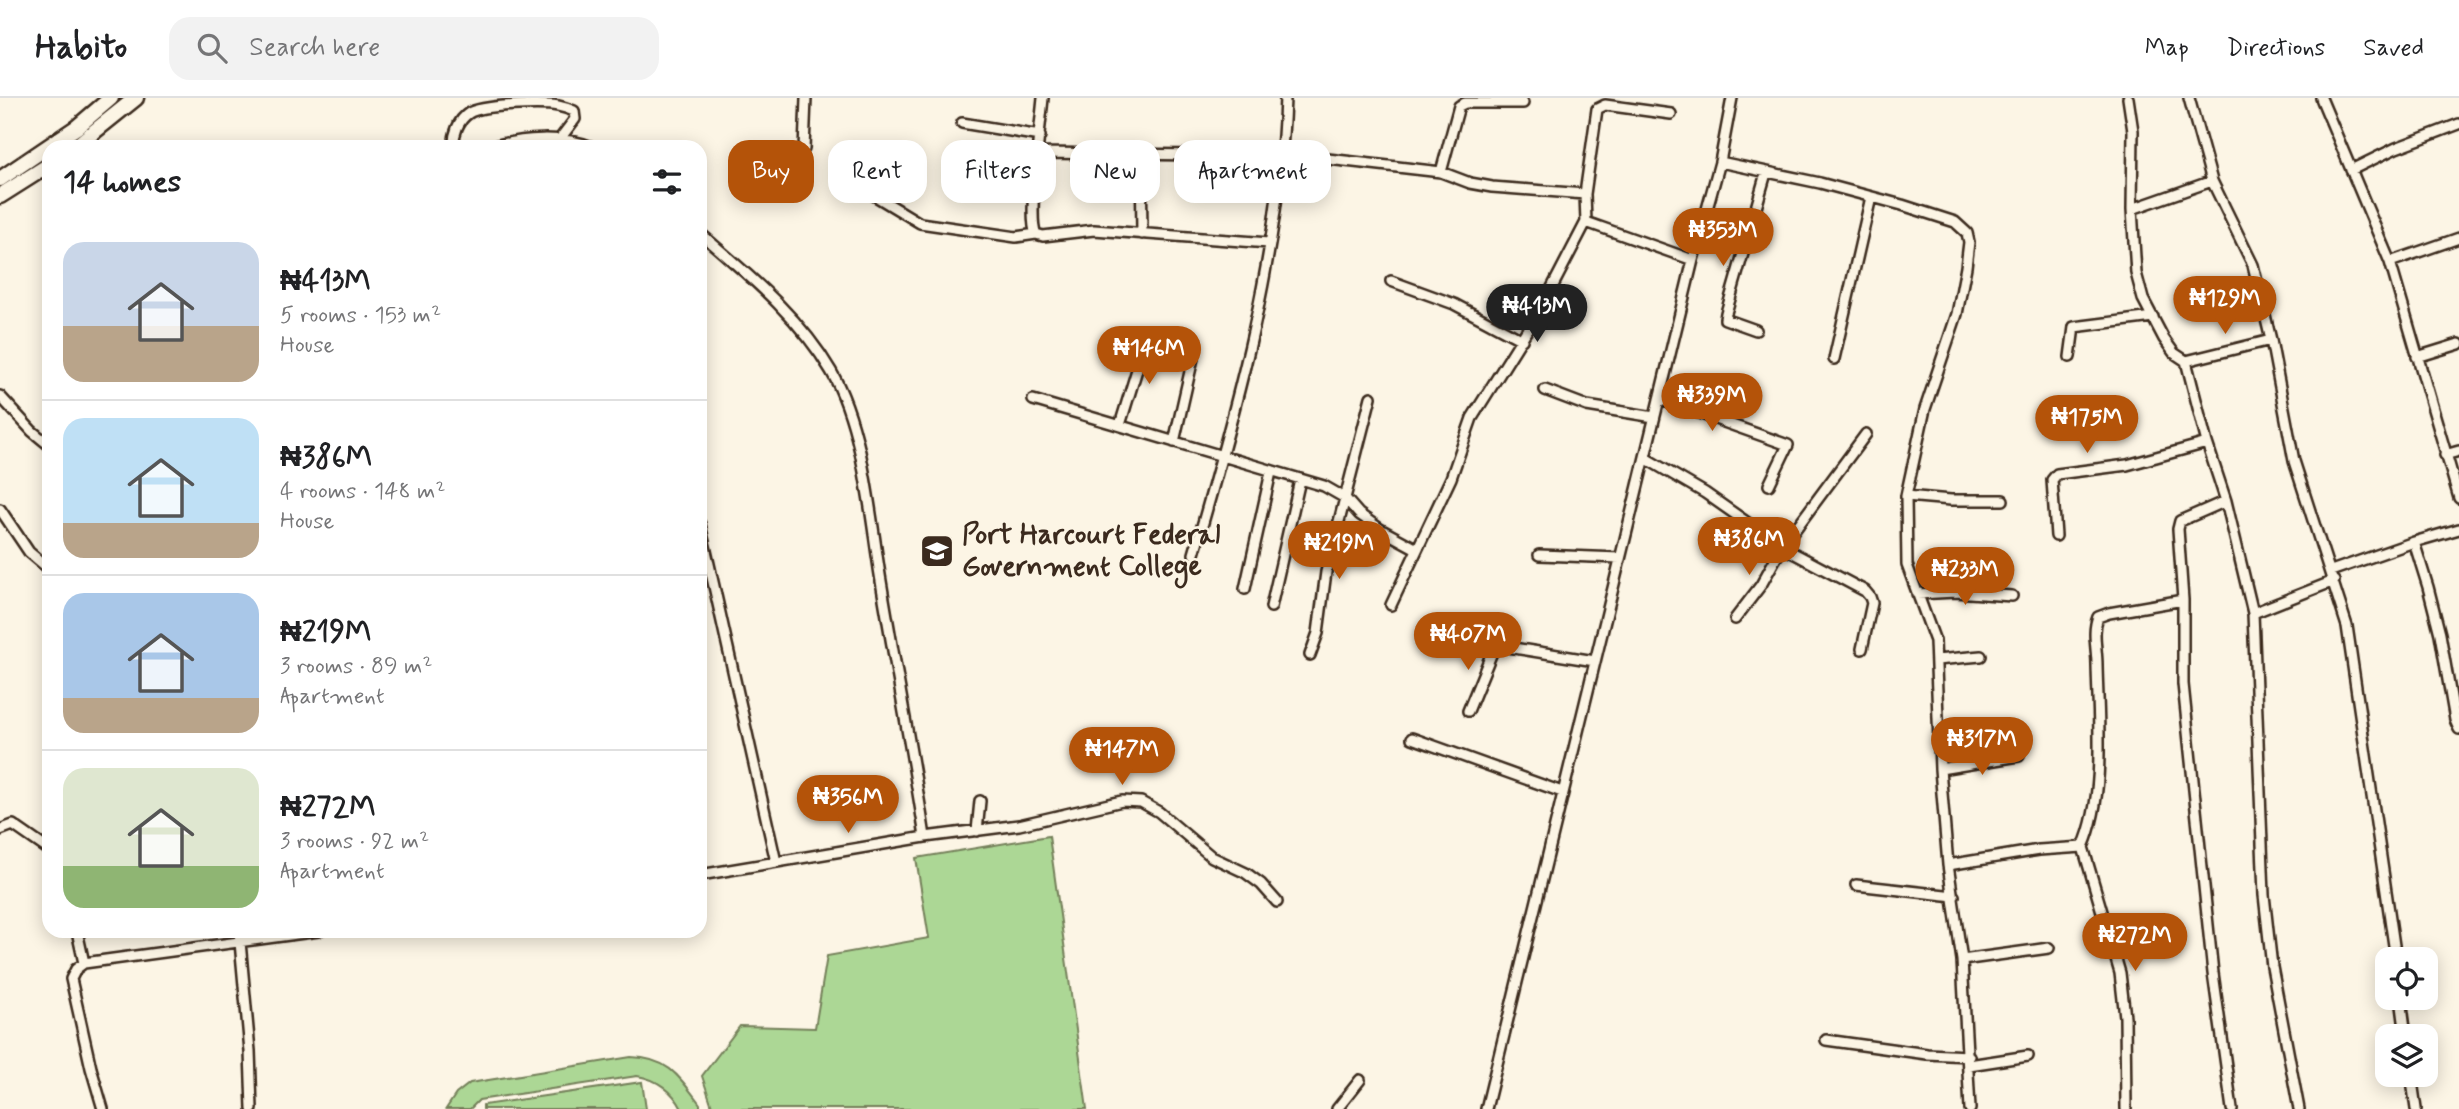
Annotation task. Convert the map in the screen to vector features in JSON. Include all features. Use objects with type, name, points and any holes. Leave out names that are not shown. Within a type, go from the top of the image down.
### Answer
[{"type":"main road","points":[[58,140],[111,98]]},
{"type":"main road","points":[[84,140],[136,98]]},
{"type":"main road","points":[[0,179],[42,151]]},
{"type":"main road","points":[[0,196],[42,169]]},
{"type":"street","points":[[804,140],[806,98]]},
{"type":"street","points":[[1040,140],[1043,98]]},
{"type":"street","points":[[1284,140],[1285,98]]},
{"type":"street","points":[[1486,1109],[1654,417],[1720,162],[1732,98]]},
{"type":"street","points":[[2128,98],[2133,131],[2132,209],[2136,273],[2143,299],[2153,317],[2174,353],[2186,361],[2207,443],[2226,501],[2253,613],[2264,895],[2272,967],[2299,1109]]},
{"type":"street","points":[[2189,98],[2212,181],[2253,265],[2271,340],[2294,461],[2347,626],[2394,947]]},
{"type":"street","points":[[2321,98],[2390,262],[2459,498]]},
{"type":"street","points":[[1441,172],[1459,106],[1465,103],[1524,103]]},
{"type":"street","points":[[453,140],[458,124],[468,113],[481,108],[537,104],[560,106],[574,111],[575,119],[559,140],[523,140]]},
{"type":"street","points":[[1391,605],[1451,478],[1472,418],[1522,340],[1586,222],[1585,194],[1597,109],[1601,106],[1671,114]]},
{"type":"street","points":[[962,123],[1040,136]]},
{"type":"street","points":[[2351,170],[2396,148],[2459,124]]},
{"type":"street","points":[[1331,159],[1441,172],[1470,183],[1492,187],[1585,194]]},
{"type":"street","points":[[1720,162],[1871,197],[1955,222],[1963,227],[1969,242],[1957,314],[1925,408],[1906,496],[1907,565],[1935,641],[1940,769],[1948,865],[1962,960],[1970,1109]]},
{"type":"street","points":[[1756,330],[1725,318],[1766,173]]},
{"type":"street","points":[[2132,209],[2212,181]]},
{"type":"street","points":[[1834,359],[1871,197]]},
{"type":"street","points":[[887,203],[920,223],[1016,237],[1094,230],[1269,243]]},
{"type":"street","points":[[1035,203],[1033,228],[1036,234]]},
{"type":"street","points":[[1142,203],[1142,234]]},
{"type":"street","points":[[1194,554],[1262,292],[1276,203]]},
{"type":"street","points":[[1586,222],[1693,260]]},
{"type":"street","points":[[2390,262],[2459,238]]},
{"type":"street","points":[[707,239],[791,317],[826,363],[848,406],[858,448],[925,837]]},
{"type":"street","points":[[1391,281],[1454,304],[1522,340]]},
{"type":"street","points":[[2070,357],[2074,327],[2153,317]]},
{"type":"street","points":[[1120,425],[1147,337]]},
{"type":"street","points":[[2186,361],[2271,340]]},
{"type":"street","points":[[2417,357],[2459,344]]},
{"type":"street","points":[[1174,442],[1194,354]]},
{"type":"street","points":[[1545,390],[1587,406],[1654,417]]},
{"type":"street","points":[[0,396],[42,439]]},
{"type":"street","points":[[1310,655],[1318,633],[1326,572],[1371,397]]},
{"type":"street","points":[[1033,400],[1324,486],[1345,498],[1359,514],[1380,529],[1417,549]]},
{"type":"street","points":[[1659,400],[1788,445],[1769,485]]},
{"type":"street","points":[[1735,619],[1762,585],[1782,547],[1866,433]]},
{"type":"street","points":[[2056,536],[2052,480],[2057,474],[2127,465],[2207,443]]},
{"type":"street","points":[[2445,455],[2459,451]]},
{"type":"street","points":[[1645,458],[1705,493],[1782,547],[1865,591],[1872,603],[1862,649]]},
{"type":"street","points":[[1245,589],[1271,472]]},
{"type":"street","points":[[1271,607],[1300,480]]},
{"type":"street","points":[[1906,496],[1951,500],[2003,500]]},
{"type":"street","points":[[2226,501],[2188,516],[2180,521],[2178,529],[2183,600],[2183,684],[2213,974],[2232,1109]]},
{"type":"street","points":[[0,509],[29,552],[42,563]]},
{"type":"street","points":[[2331,571],[2459,529]]},
{"type":"street","points":[[2414,542],[2437,622],[2455,720],[2459,729]]},
{"type":"street","points":[[707,555],[776,862]]},
{"type":"street","points":[[1539,555],[1620,558]]},
{"type":"street","points":[[2253,613],[2334,581]]},
{"type":"street","points":[[1917,594],[1955,592],[2012,596]]},
{"type":"street","points":[[2126,1109],[2125,1017],[2120,974],[2083,847],[2090,830],[2097,786],[2097,658],[2094,626],[2098,617],[2183,600]]},
{"type":"street","points":[[1462,634],[1495,645],[1595,661]]},
{"type":"street","points":[[1468,711],[1495,645]]},
{"type":"street","points":[[1936,660],[1981,656]]},
{"type":"street","points":[[1412,738],[1562,792]]},
{"type":"street","points":[[1940,769],[2019,756]]},
{"type":"street","points":[[976,831],[980,801]]},
{"type":"street","points":[[707,874],[925,837],[1019,825],[1122,802],[1142,802],[1159,812],[1212,857],[1246,873],[1261,884],[1278,902]]},
{"type":"street","points":[[0,830],[13,825],[42,845]]},
{"type":"street","points":[[1948,865],[2039,850],[2083,847]]},
{"type":"street","points":[[1856,885],[1954,896]]},
{"type":"street","points":[[78,938],[84,963]]},
{"type":"street","points":[[103,1109],[71,979],[76,969],[84,963],[228,938]]},
{"type":"street","points":[[239,938],[250,1051],[252,1109]]},
{"type":"street","points":[[1962,960],[2049,948]]},
{"type":"street","points":[[1826,1040],[1969,1060],[2028,1056]]},
{"type":"street","points":[[1337,1109],[1360,1080]]},
{"type":"street","points":[[2413,1087],[2416,1109]]},
{"type":"green space","points":[[1049,836],[1087,1109],[713,1109],[702,1076],[740,1026],[815,1028],[827,956],[929,938],[916,858]]},
{"type":"green space","points":[[631,1057],[654,1061],[672,1070],[700,1104],[700,1109],[682,1109],[664,1087],[637,1076],[479,1100],[470,1109],[446,1109],[456,1094],[470,1083]]},
{"type":"green space","points":[[642,1082],[646,1109],[483,1109],[483,1105]]},
{"type":"place","name":"Port Harcourt Federal Government College","points":[[937,551]]}]
